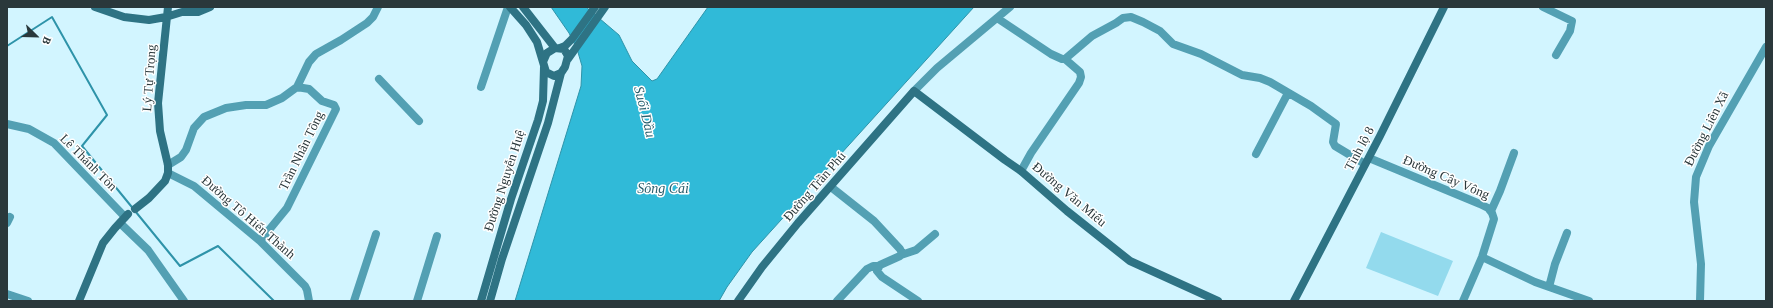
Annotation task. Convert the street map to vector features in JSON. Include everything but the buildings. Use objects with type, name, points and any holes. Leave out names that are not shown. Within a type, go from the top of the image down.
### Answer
[{"type":"main road","points":[[94,7],[124,17],[149,20],[182,12],[198,12],[210,7]]},
{"type":"main road","name":"Lý Tự Trọng","points":[[168,7],[158,103],[160,131],[168,169]]},
{"type":"main road","points":[[182,12],[189,7]]},
{"type":"main road","points":[[509,7],[526,25],[536,42],[544,65],[550,75],[554,76],[561,73],[568,59],[605,7]]},
{"type":"main road","points":[[523,7],[557,48],[567,52],[568,59]]},
{"type":"main road","points":[[544,65],[547,53],[565,46],[572,39],[595,7]]},
{"type":"main road","name":"Tỉnh lộ 8","points":[[1294,301],[1367,161],[1444,7]]},
{"type":"main road","name":"Đường Nguyễn Huệ","points":[[481,301],[511,199],[538,120],[543,101],[544,65]]},
{"type":"main road","name":"Đường Nguyễn Huệ","points":[[490,301],[502,259],[548,123],[561,73]]},
{"type":"main road","name":"Đường Văn Miếu","points":[[914,91],[1005,160],[1022,171],[1067,211],[1130,261],[1218,301]]},
{"type":"main road","name":"Đường Trần Phú","points":[[738,301],[771,256],[914,91]]},
{"type":"main road","points":[[135,209],[149,198],[165,181],[168,169]]},
{"type":"main road","points":[[511,199],[521,203]]},
{"type":"main road","points":[[79,301],[99,251],[108,237],[124,218]]},
{"type":"street","points":[[168,169],[186,150],[194,128],[204,117],[226,108],[271,103],[282,98],[297,87],[312,57],[368,23],[378,7]]},
{"type":"street","points":[[481,88],[509,7]]},
{"type":"street","points":[[914,91],[938,68],[1010,7]]},
{"type":"street","points":[[1542,7],[1572,21],[1570,31],[1556,55]]},
{"type":"street","points":[[1065,59],[1092,36],[1127,17],[1160,31],[1177,46],[1193,50],[1242,75],[1265,80],[1288,94],[1256,154]]},
{"type":"street","points":[[997,18],[1051,54],[1065,59],[1080,72],[1081,77],[1079,83],[1031,153],[1022,171]]},
{"type":"street","name":"Đường Liên Xã","points":[[1700,301],[1701,264],[1694,202],[1696,178],[1709,146],[1766,47]]},
{"type":"street","points":[[379,79],[419,121]]},
{"type":"street","name":"Trần Nhân Tông","points":[[260,241],[287,208],[336,109],[334,105],[322,101],[309,89],[297,87]]},
{"type":"street","name":"Đường Cây Vông","points":[[1288,94],[1334,121],[1336,127],[1333,144],[1367,161],[1480,204],[1491,211],[1494,219],[1482,257],[1463,301]]},
{"type":"street","name":"Lê Thánh Tôn","points":[[7,124],[29,129],[54,143],[124,218],[184,301]]},
{"type":"street","points":[[1491,211],[1514,153]]},
{"type":"street","name":"Đường Tô Hiến Thành","points":[[168,169],[194,186],[260,241],[296,276],[307,290],[309,301]]},
{"type":"street","points":[[831,187],[874,221],[900,249],[901,254]]},
{"type":"street","points":[[1549,288],[1555,264],[1567,233]]},
{"type":"street","points":[[354,301],[376,234]]},
{"type":"street","points":[[837,301],[867,269],[873,266],[878,266],[901,254],[916,250],[935,234]]},
{"type":"street","points":[[417,301],[437,236]]},
{"type":"street","points":[[1482,257],[1549,288],[1589,301]]},
{"type":"street","points":[[878,266],[878,271],[882,277],[918,301]]},
{"type":"street","points":[[7,294],[28,301]]},
{"type":"shaded area","points":[[1381,232],[1453,261],[1438,296],[1366,268]]},
{"type":"water","name":"Sông Cái","points":[[551,7],[586,7],[619,35],[632,61],[652,81],[657,79],[708,7],[974,7],[752,252],[719,301],[515,301],[581,86],[582,66],[577,49],[569,33]]},
{"type":"waterway","points":[[7,46],[52,17],[107,115],[82,146],[180,266],[218,246],[274,301]]},
{"type":"water label","name":"Suối Dầu","points":[[644,112]]}]
